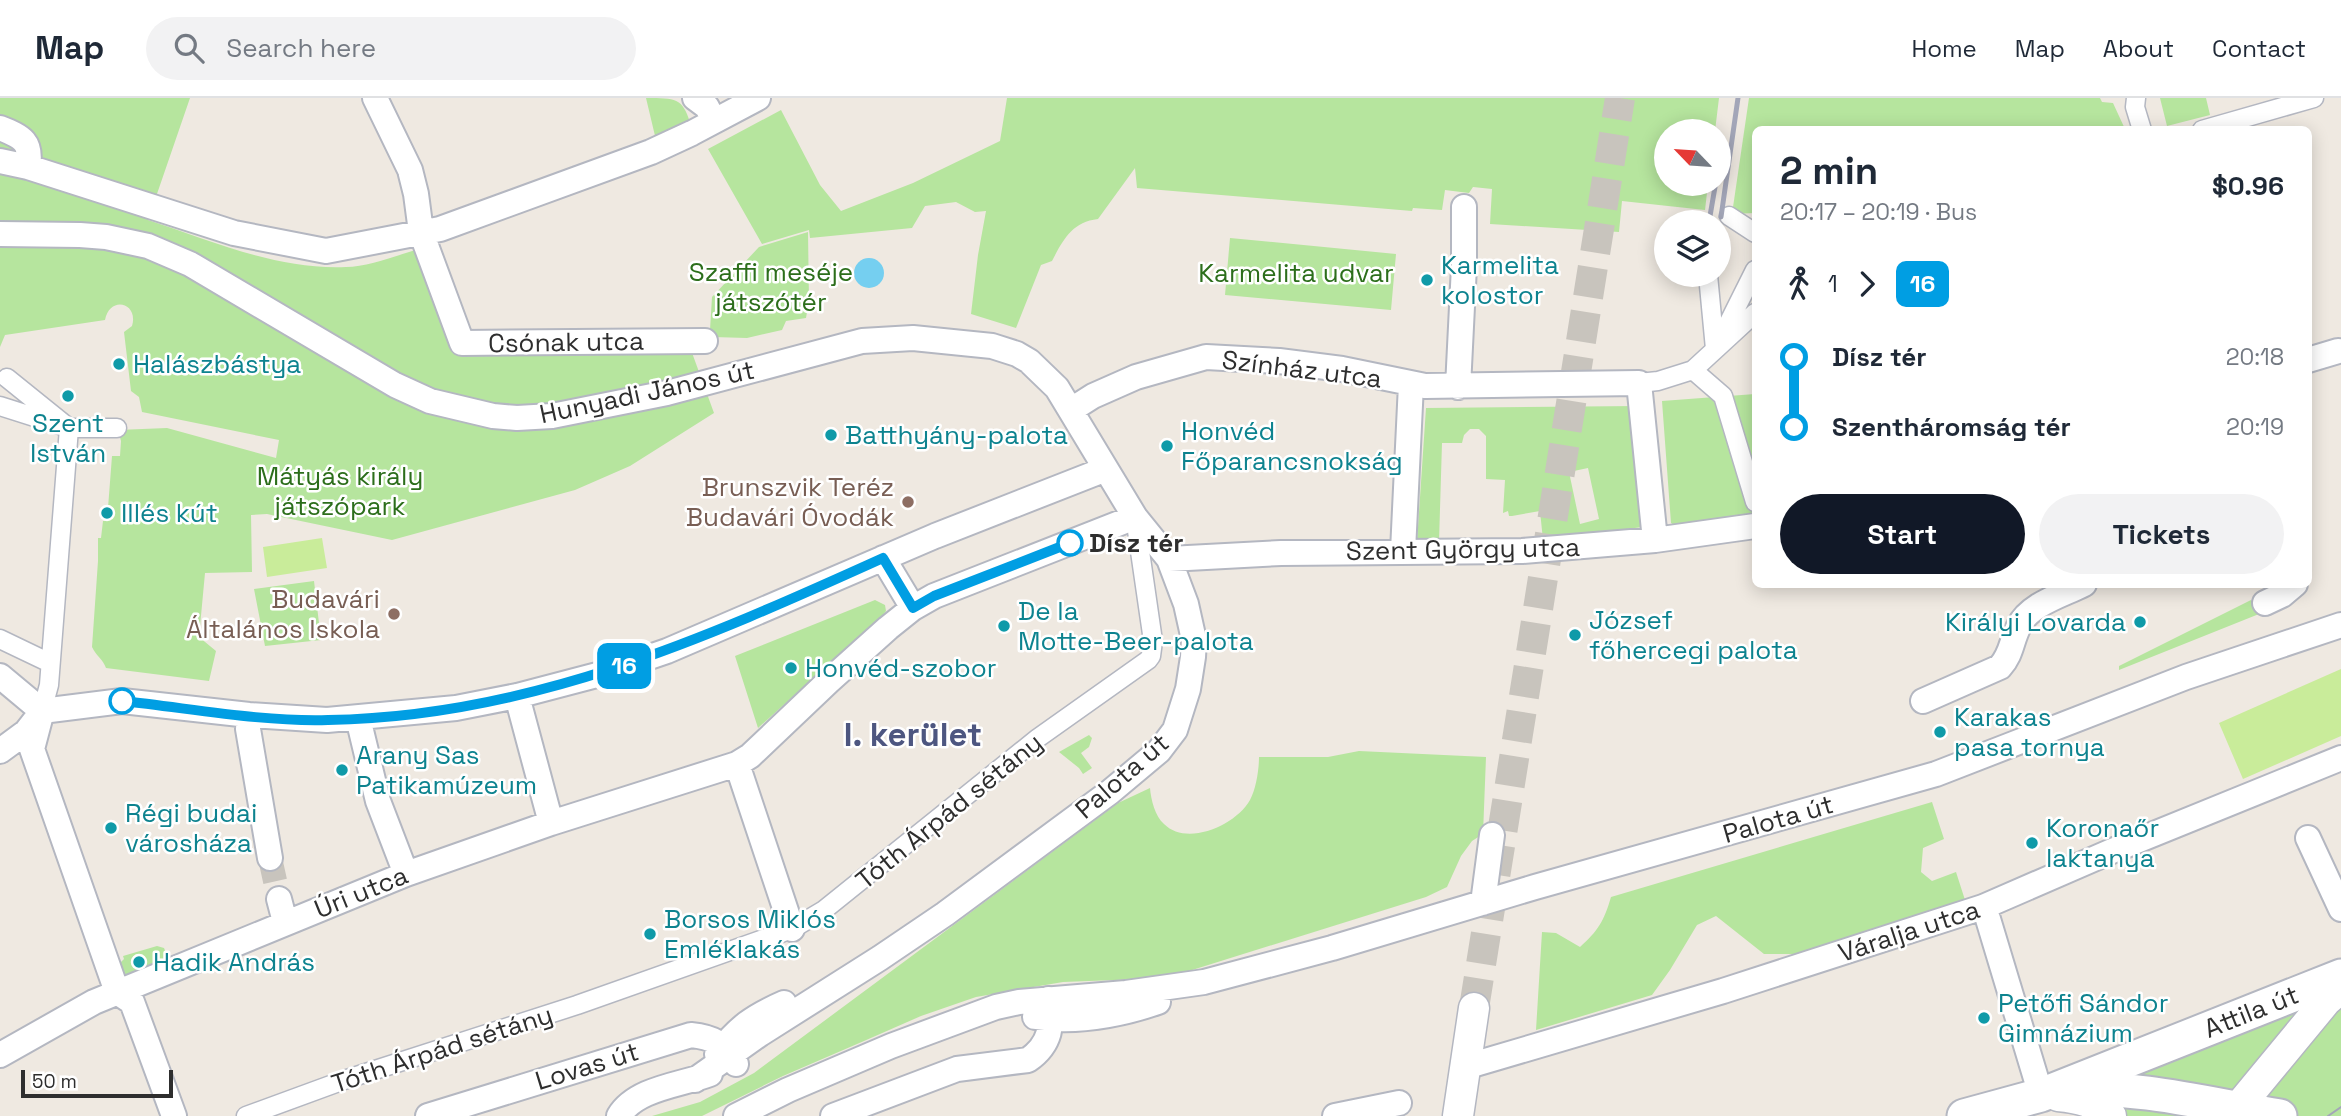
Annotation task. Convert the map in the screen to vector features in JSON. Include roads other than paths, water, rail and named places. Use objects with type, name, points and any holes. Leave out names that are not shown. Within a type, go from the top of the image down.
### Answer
[{"type":"main road","name":"Attila út","points":[[1964,1116],[2041,1095],[2341,976]]},
{"type":"main road","points":[[2041,1095],[2091,1089],[2124,1090],[2234,1113],[2280,1116]]},
{"type":"street","points":[[375,98],[410,170],[421,232]]},
{"type":"street","points":[[695,98],[707,107],[714,121]]},
{"type":"street","points":[[8,162],[187,219],[287,245],[326,251],[440,229],[651,152],[758,98]]},
{"type":"street","points":[[2136,98],[2135,107],[2141,126]]},
{"type":"street","points":[[2244,124],[2314,98]]},
{"type":"street","points":[[0,128],[14,133],[27,144],[30,153],[8,162]]},
{"type":"street","points":[[1458,387],[1464,207]]},
{"type":"street","points":[[1731,217],[1752,231]]},
{"type":"street","name":"Csónak utca","points":[[421,232],[462,344],[705,341]]},
{"type":"street","name":"Hunyadi János út","points":[[0,234],[106,237],[148,246],[190,264],[395,385],[430,401],[492,416],[552,416],[667,393],[862,341],[888,338],[925,339],[992,346],[1017,354],[1044,374],[1057,388],[1106,469]]},
{"type":"street","points":[[1716,349],[1752,276]]},
{"type":"street","points":[[1710,287],[1716,349]]},
{"type":"street","points":[[1655,540],[1639,383],[1658,381],[1693,370],[1752,316]]},
{"type":"street","points":[[2312,359],[2338,351]]},
{"type":"street","name":"Színház utca","points":[[1072,410],[1093,396],[1136,377],[1206,357],[1304,364],[1411,384],[1458,387],[1639,383]]},
{"type":"street","points":[[1693,370],[1723,396],[1752,492]]},
{"type":"street","points":[[7,378],[69,428]]},
{"type":"street","points":[[1403,551],[1411,384]]},
{"type":"street","points":[[0,406],[69,428],[117,428]]},
{"type":"street","points":[[69,428],[49,685],[32,749],[117,992],[132,1002],[174,1116]]},
{"type":"street","points":[[0,751],[26,732],[42,711],[122,701],[249,715],[327,720],[358,719],[456,708],[597,675],[721,629],[883,558],[1106,469],[1135,517],[934,596],[913,608],[737,764],[792,929]]},
{"type":"street","name":"Palota út","points":[[618,1116],[628,1104],[640,1097],[695,1080],[766,1030],[880,958],[945,914],[1110,792],[1159,751],[1175,730],[1188,689],[1194,640],[1186,604],[1169,559],[1135,517]]},
{"type":"street","name":"Tóth Árpád sétány","points":[[246,1116],[347,1079],[577,1005],[792,929],[848,893],[1038,738],[1148,660],[1153,640],[1135,517]]},
{"type":"street","name":"Szent György utca","points":[[1169,559],[1281,553],[1522,551],[1655,540],[1752,526]]},
{"type":"street","points":[[883,558],[913,608]]},
{"type":"street","points":[[1923,701],[2000,667],[2009,657],[2018,627],[2025,615],[2076,588]]},
{"type":"street","points":[[2266,603],[2290,588]]},
{"type":"street","name":"Palota út","points":[[736,1116],[788,1090],[965,1018],[1020,1015],[1050,1010],[1117,1013],[1155,1003],[1204,982],[1936,775],[2186,677],[2341,625]]},
{"type":"street","points":[[0,639],[50,663]]},
{"type":"street","points":[[0,676],[42,711]]},
{"type":"street","points":[[517,695],[551,823]]},
{"type":"street","points":[[249,715],[248,729],[270,858]]},
{"type":"street","points":[[358,719],[378,801],[405,874]]},
{"type":"street","name":"Váralja utca","points":[[1465,1067],[1723,991],[1983,907],[2341,758]]},
{"type":"street","name":"Úri utca","points":[[0,1055],[94,1002],[282,910],[405,874],[551,823],[737,764]]},
{"type":"street","points":[[1483,903],[1492,835]]},
{"type":"street","points":[[2308,838],[2341,909]]},
{"type":"street","points":[[1988,919],[2041,1095],[2078,1098],[2111,1116]]},
{"type":"street","points":[[2234,1113],[2326,1001],[2341,988]]},
{"type":"street","points":[[1458,1116],[1474,1008]]},
{"type":"street","points":[[833,1116],[957,1069],[1028,1060],[1044,1044],[1050,1010]]},
{"type":"street","name":"Lovas út","points":[[428,1116],[691,1035],[711,1038],[731,1055]]},
{"type":"street","points":[[1335,1116],[1399,1103]]},
{"type":"water","points":[[869,258],[879,263],[884,273],[879,283],[869,288],[859,283],[854,273],[859,263]]},
{"type":"tunnel","points":[[1474,1008],[1620,98]]},
{"type":"tunnel","points":[[270,858],[279,899]]},
{"type":"tram line","points":[[2328,1116],[2341,1107]]},
{"type":"railway","points":[[1722,210],[1738,98]]},
{"type":"railway","points":[[1711,210],[1713,196]]},
{"type":"place","name":"Karmelita kolostor","points":[[1427,280]]},
{"type":"place","name":"Halászbástya","points":[[119,364]]},
{"type":"place","name":"Szent István","points":[[68,396]]},
{"type":"place","name":"Batthyány-palota","points":[[831,435]]},
{"type":"place","name":"Honvéd Főparancsnokság","points":[[1167,446]]},
{"type":"place","name":"Brunszvik Teréz Budavári Óvodák","points":[[908,502]]},
{"type":"place","name":"Illés kút","points":[[107,513]]},
{"type":"place","name":"Dísz tér","points":[[1070,543]]},
{"type":"place","name":"Budavári Általános Iskola","points":[[394,614]]},
{"type":"place","name":"Királyi Lovarda","points":[[2140,622]]},
{"type":"place","name":"De la Motte-Beer-palota","points":[[1004,626]]},
{"type":"place","name":"József főhercegi palota","points":[[1575,635]]},
{"type":"place","name":"Honvéd-szobor","points":[[791,668]]},
{"type":"place","name":"Karakas pasa tornya","points":[[1940,732]]},
{"type":"place","name":"Arany Sas Patikamúzeum","points":[[342,770]]},
{"type":"place","name":"Régi budai városháza","points":[[111,828]]},
{"type":"place","name":"Koronaőr laktanya","points":[[2032,843]]},
{"type":"place","name":"Borsos Miklós Emléklakás","points":[[650,934]]},
{"type":"place","name":"Hadik András","points":[[139,962]]},
{"type":"place","name":"Petőfi Sándor Gimnázium","points":[[1984,1018]]},
{"type":"district","name":"I. kerület","points":[[913,735]]},
{"type":"park label","name":"Karmelita udvar","points":[[1296,273]]},
{"type":"park label","name":"Szaffi meséje játszótér","points":[[771,287]]},
{"type":"park label","name":"Mátyás király játszópark","points":[[340,491]]}]
